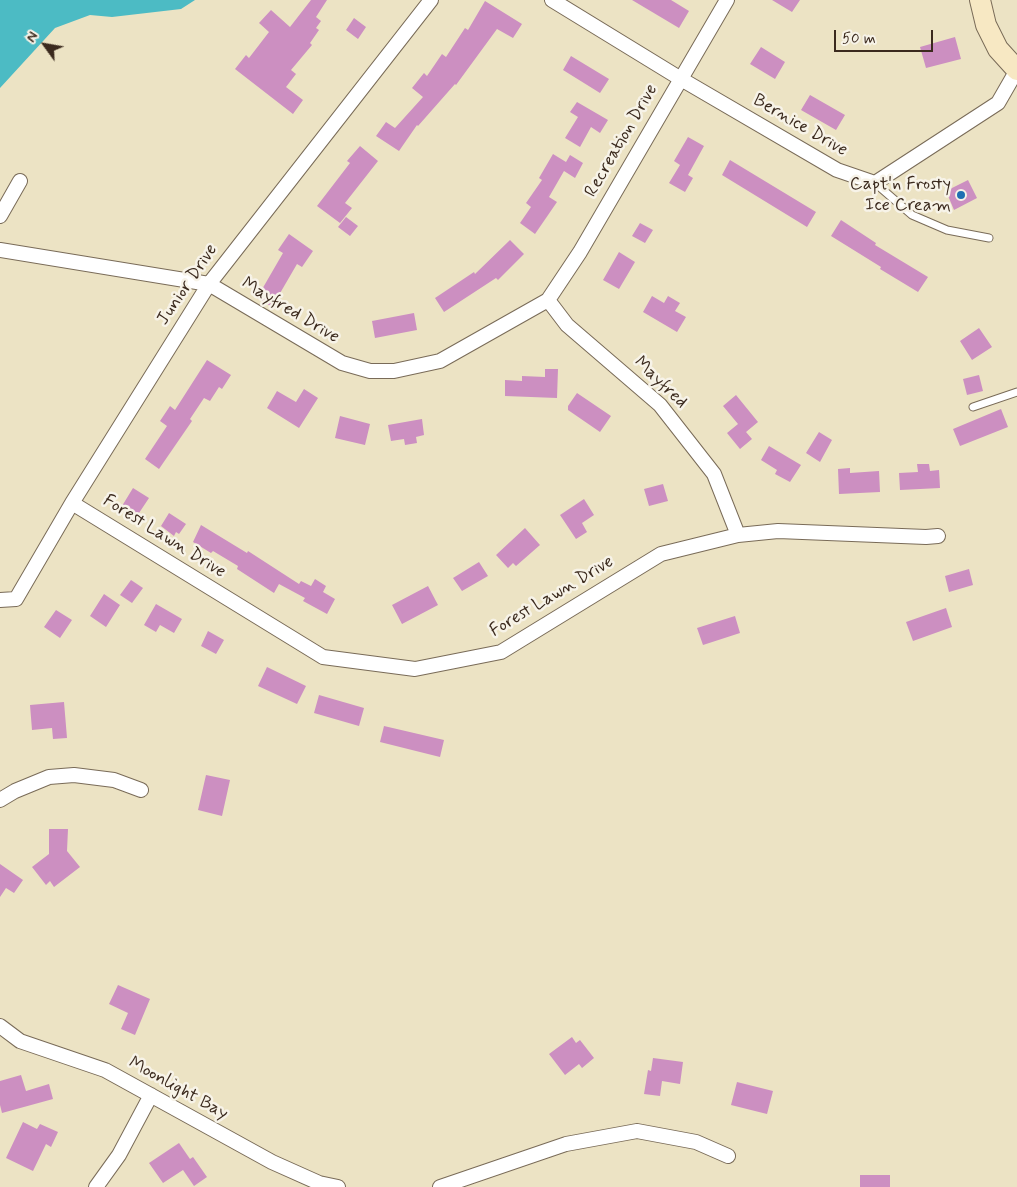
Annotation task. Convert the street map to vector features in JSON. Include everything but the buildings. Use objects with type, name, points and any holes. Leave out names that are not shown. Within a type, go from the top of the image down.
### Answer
[{"type":"main road","points":[[980,0],[986,25],[998,49],[1017,70]]},
{"type":"street","name":"Junior Drive","points":[[0,600],[16,599],[72,503],[209,284],[431,0]]},
{"type":"street","name":"Bernice Drive","points":[[552,0],[681,79],[837,170],[875,183]]},
{"type":"street","name":"Recreation Drive","points":[[548,300],[580,252],[727,0]]},
{"type":"street","points":[[875,183],[998,103],[1017,70]]},
{"type":"street","points":[[0,216],[20,181]]},
{"type":"street","name":"Mayfred Drive","points":[[0,250],[209,284],[342,363],[370,371],[394,371],[440,361],[548,300]]},
{"type":"street","name":"Mayfred","points":[[548,300],[567,325],[660,405],[714,474],[738,535]]},
{"type":"street","name":"Forest Lawn Drive","points":[[72,503],[322,657],[415,669],[501,652],[661,554],[738,535],[778,531],[938,536]]},
{"type":"street","points":[[0,800],[15,791],[49,777],[74,774],[114,780],[141,790]]},
{"type":"street","name":"Moonlight Bay","points":[[0,1026],[20,1041],[105,1070],[272,1162],[319,1183],[338,1187]]},
{"type":"street","points":[[96,1187],[119,1155],[151,1095]]},
{"type":"street","points":[[440,1187],[566,1144],[637,1132],[696,1142],[728,1156]]},
{"type":"lane","points":[[875,183],[912,215],[946,230],[989,238]]},
{"type":"lane","points":[[973,406],[1017,392]]},
{"type":"water","points":[[0,0],[195,0],[181,9],[112,17],[90,15],[55,28],[0,88]]},
{"type":"place","name":"Capt'n Frosty Ice Cream","points":[[961,195]]}]
